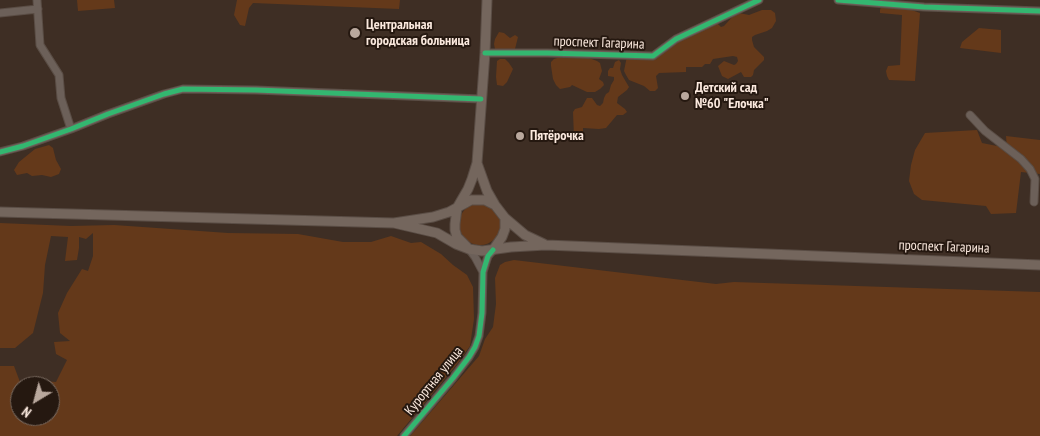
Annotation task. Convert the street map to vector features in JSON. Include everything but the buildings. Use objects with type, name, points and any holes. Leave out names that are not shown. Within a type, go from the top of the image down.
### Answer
[{"type":"main road","points":[[469,249],[457,237],[455,230],[458,208],[472,179],[476,163],[482,99],[487,0]]},
{"type":"main road","points":[[394,223],[437,233],[469,249],[492,250],[502,237],[505,228],[505,218],[487,191],[476,163]]},
{"type":"main road","points":[[0,212],[394,223],[433,217],[458,208],[471,200],[486,200],[495,205]]},
{"type":"main road","name":"проспект Гагарина","points":[[505,218],[525,235],[546,244]]},
{"type":"main road","name":"проспект Гагарина","points":[[492,250],[546,244],[1040,265]]},
{"type":"street","points":[[37,0],[40,45],[59,75],[61,98],[71,129]]},
{"type":"street","name":"проспект Гагарина","points":[[485,53],[654,56],[676,39],[759,0]]},
{"type":"street","points":[[838,0],[924,7],[1040,11]]},
{"type":"street","points":[[0,13],[38,9]]},
{"type":"street","points":[[0,152],[24,146],[146,100],[183,90],[256,90],[482,99]]},
{"type":"street","points":[[970,115],[985,131],[1021,159],[1030,169],[1034,179],[1034,202]]},
{"type":"street","points":[[469,249],[483,272]]},
{"type":"street","name":"Курортная улица","points":[[404,436],[454,378],[475,347],[479,336],[482,313],[483,272],[492,250]]},
{"type":"shaded area","points":[[77,0],[114,0],[115,8],[78,11]]},
{"type":"shaded area","points":[[237,0],[400,0],[399,9],[253,3],[249,8],[245,26],[240,25],[234,15]]},
{"type":"shaded area","points":[[881,6],[906,8],[920,13],[915,81],[889,80],[887,76],[888,66],[900,65],[902,15],[880,13]]},
{"type":"shaded area","points":[[762,10],[771,10],[775,13],[776,21],[772,28],[752,37],[754,47],[764,57],[764,60],[754,70],[751,77],[744,77],[741,72],[728,79],[722,76],[718,66],[724,61],[736,64],[738,61],[737,57],[733,56],[713,59],[710,64],[705,64],[702,67],[686,67],[686,72],[659,73],[656,76],[658,88],[655,91],[650,91],[644,86],[629,80],[624,71],[627,56],[654,57],[676,41],[716,22],[721,27],[734,15],[739,13],[749,15]]},
{"type":"shaded area","points":[[979,28],[1001,30],[1001,53],[960,48],[962,42]]},
{"type":"shaded area","points":[[499,32],[504,33],[510,38],[515,35],[518,37],[515,49],[512,51],[499,51],[495,49],[495,39]]},
{"type":"shaded area","points":[[560,57],[589,58],[597,61],[600,63],[602,71],[599,79],[604,85],[595,92],[587,92],[572,85],[560,89],[553,79],[551,62]]},
{"type":"shaded area","points":[[505,59],[513,69],[503,86],[497,85],[496,77],[497,61]]},
{"type":"shaded area","points":[[619,60],[622,75],[629,87],[618,97],[617,103],[627,112],[623,115],[617,115],[606,128],[583,128],[581,139],[574,137],[573,112],[575,109],[582,107],[587,98],[592,98],[600,106],[603,103],[614,80],[614,77],[608,76],[608,71]]},
{"type":"shaded area","points":[[977,130],[982,143],[1007,148],[1006,136],[1040,140],[1040,174],[1021,172],[1016,213],[991,214],[986,206],[922,200],[914,194],[909,181],[911,165],[915,150],[925,133]]},
{"type":"shaded area","points":[[49,145],[53,148],[61,169],[59,174],[51,177],[42,175],[32,176],[27,173],[17,175],[14,170],[19,162],[35,149]]},
{"type":"shaded area","points":[[484,203],[492,206],[498,212],[501,224],[498,236],[492,242],[476,245],[468,242],[462,236],[459,220],[462,212],[468,206]]},
{"type":"shaded area","points":[[0,223],[71,226],[114,225],[228,233],[298,234],[343,242],[371,242],[391,236],[411,243],[421,242],[441,254],[467,275],[473,287],[474,319],[470,346],[397,436],[0,436],[0,366],[14,366],[18,376],[10,376],[10,426],[60,426],[59,376],[67,360],[56,354],[54,342],[70,341],[60,333],[58,313],[67,293],[82,269],[88,271],[93,256],[93,233],[86,239],[79,237],[77,260],[65,261],[68,237],[51,236],[45,265],[43,293],[33,333],[15,348],[0,348]]},
{"type":"shaded area","points":[[514,260],[716,284],[734,282],[1040,292],[1040,436],[410,436],[479,356],[485,339],[493,327],[496,304],[495,278],[500,265]]},
{"type":"cycle path","points":[[485,53],[653,56],[676,39],[759,0]]},
{"type":"cycle path","points":[[838,0],[924,7],[1040,11]]},
{"type":"cycle path","points":[[0,152],[23,146],[164,94],[183,89],[481,99]]},
{"type":"cycle path","points":[[404,436],[453,378],[475,347],[479,336],[482,313],[483,272],[488,256],[493,250]]},
{"type":"place","name":"Центральная городская больница","points":[[355,33]]},
{"type":"place","name":"Детский сад №60 \"Елочка\"","points":[[685,96]]},
{"type":"place","name":"Пятёрочка","points":[[520,136]]}]
